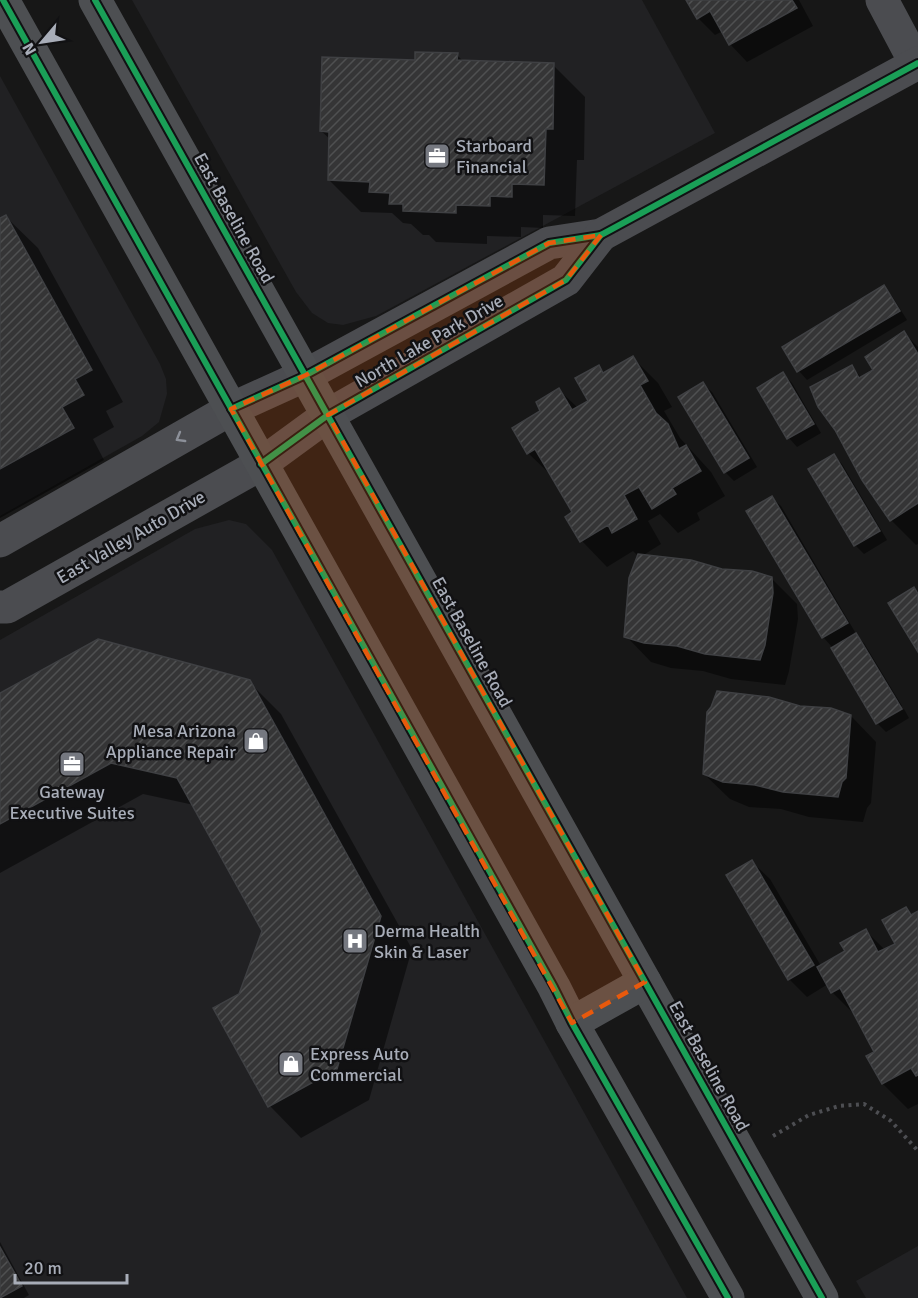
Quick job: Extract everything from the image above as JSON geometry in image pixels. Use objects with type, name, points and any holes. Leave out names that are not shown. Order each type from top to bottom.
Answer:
[{"type":"main road","points":[[3,0],[572,1023],[728,1298]]},
{"type":"main road","name":"East Baseline Road","points":[[95,0],[822,1298]]},
{"type":"main road","points":[[572,1023],[645,982]]},
{"type":"street","points":[[882,0],[917,64]]},
{"type":"street","name":"North Lake Park Drive","points":[[231,410],[306,375],[549,243],[601,235],[917,64]]},
{"type":"street","name":"North Lake Park Drive","points":[[261,464],[328,415],[566,280],[601,235]]},
{"type":"street","points":[[0,541],[231,410]]},
{"type":"street","name":"East Valley Auto Drive","points":[[0,607],[7,607],[261,464]]},
{"type":"path","points":[[741,1155],[809,1115],[839,1106],[864,1104],[891,1121],[918,1151]]},
{"type":"highlighted area","points":[[601,235],[566,280],[328,415],[645,982],[572,1023],[231,409],[306,375],[549,243]]},
{"type":"shaded area","points":[[132,0],[642,0],[715,133],[376,316],[343,325],[328,323],[312,313],[296,292]]},
{"type":"shaded area","points":[[0,76],[160,364],[166,379],[167,394],[159,422],[142,436],[0,516]]},
{"type":"shaded area","points":[[229,520],[246,524],[272,550],[687,1298],[0,1298],[0,640],[195,529]]},
{"type":"shaded area","points":[[918,1246],[918,1298],[866,1298],[856,1281]]},
{"type":"building","points":[[686,0],[792,0],[797,8],[729,45],[710,11],[697,19]]},
{"type":"building","name":"Starboard Financial","points":[[415,52],[458,53],[457,60],[554,63],[553,129],[546,129],[544,185],[512,184],[512,197],[490,196],[490,206],[456,205],[456,213],[403,211],[403,204],[389,204],[390,193],[369,192],[370,182],[328,180],[329,132],[320,131],[322,57],[415,60]]},
{"type":"building","points":[[6,215],[92,370],[75,379],[84,395],[62,407],[74,428],[0,469],[0,218]]},
{"type":"building","points":[[884,285],[900,311],[797,372],[782,347]]},
{"type":"building","points":[[904,331],[918,354],[918,503],[890,521],[862,480],[835,430],[818,407],[810,387],[852,365],[859,378],[873,370],[865,357]]},
{"type":"building","points":[[633,356],[648,381],[640,385],[656,413],[668,424],[679,449],[686,445],[701,471],[672,488],[676,494],[652,509],[639,487],[624,495],[637,519],[612,533],[608,525],[580,542],[565,517],[572,512],[535,449],[527,454],[512,428],[540,411],[536,402],[559,388],[572,410],[588,401],[575,378],[599,365],[603,373]]},
{"type":"building","points":[[783,372],[814,424],[787,439],[757,388]]},
{"type":"building","points":[[703,382],[749,458],[724,473],[678,397]]},
{"type":"building","points":[[834,454],[880,531],[854,546],[808,469]]},
{"type":"building","points":[[772,496],[848,623],[822,638],[746,511]]},
{"type":"building","points":[[638,554],[691,560],[722,569],[752,571],[772,577],[773,593],[765,645],[760,660],[705,654],[677,646],[644,643],[624,637],[629,578]]},
{"type":"building","points":[[914,587],[918,594],[918,652],[888,603]]},
{"type":"building","points":[[856,633],[902,709],[876,724],[831,648]]},
{"type":"building","points":[[98,639],[250,680],[381,916],[337,1069],[268,1107],[213,1008],[239,994],[262,931],[177,778],[111,763],[0,824],[0,693]]},
{"type":"building","points":[[717,691],[769,697],[800,706],[831,708],[851,715],[846,778],[842,782],[838,797],[783,792],[755,785],[723,782],[703,774],[707,712]]},
{"type":"building","points":[[752,860],[814,965],[788,980],[726,875]]},
{"type":"building","points":[[906,907],[911,915],[918,911],[918,1075],[916,1076],[911,1068],[882,1084],[866,1056],[874,1052],[840,988],[831,993],[817,967],[845,951],[840,943],[866,929],[878,952],[895,944],[882,920]]},
{"type":"building","points":[[0,1247],[22,1286],[0,1298]]},
{"type":"cycle path","points":[[3,0],[572,1023],[728,1298]]},
{"type":"cycle path","points":[[95,0],[822,1298]]},
{"type":"cycle path","points":[[231,409],[306,375],[549,243],[601,235],[918,63]]},
{"type":"cycle path","points":[[261,464],[328,415],[566,280],[601,235]]},
{"type":"place","name":"Starboard Financial","points":[[437,156]]},
{"type":"place","name":"Mesa Arizona Appliance Repair","points":[[256,741]]},
{"type":"place","name":"Gateway Executive Suites","points":[[72,764]]},
{"type":"place","name":"Derma Health Skin & Laser","points":[[355,941]]},
{"type":"place","name":"Express Auto Commercial","points":[[291,1064]]}]
